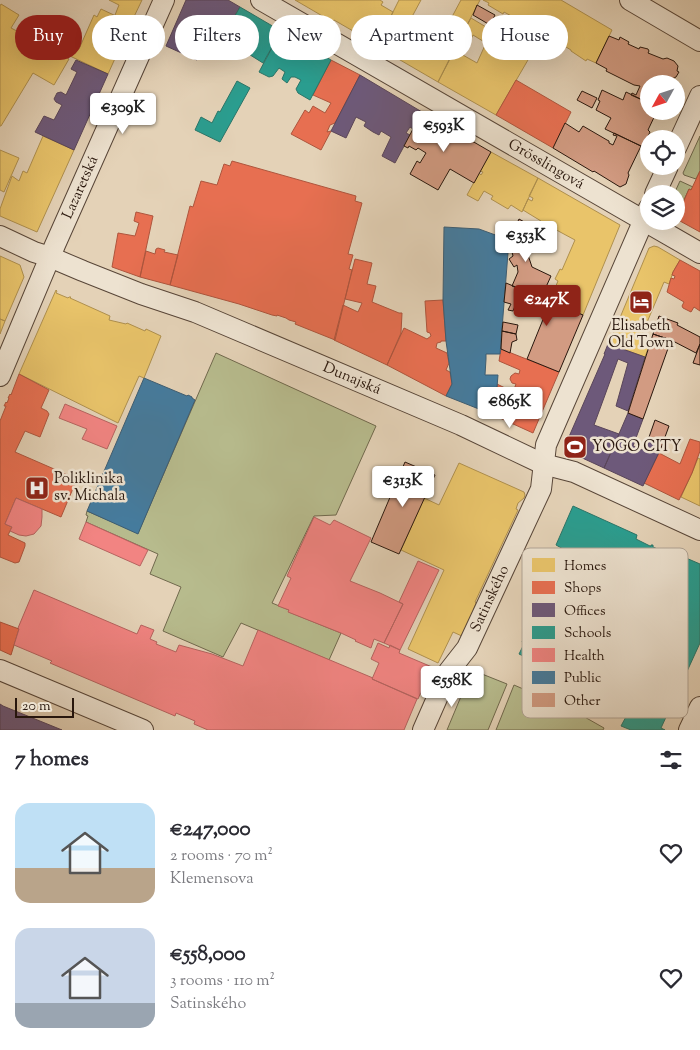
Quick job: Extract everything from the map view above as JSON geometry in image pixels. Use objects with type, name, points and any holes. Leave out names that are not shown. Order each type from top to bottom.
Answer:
[{"type":"street","name":"Lazaretská","points":[[0,376],[50,257],[164,0]]},
{"type":"street","name":"Grösslingová","points":[[261,0],[640,211]]},
{"type":"street","points":[[630,0],[700,41]]},
{"type":"street","points":[[684,130],[700,96]]},
{"type":"street","name":"Satinského","points":[[423,730],[449,671],[468,648],[540,488],[546,445],[640,228]]},
{"type":"street","name":"Grösslingová","points":[[668,230],[700,253]]},
{"type":"street","name":"Dunajská","points":[[0,236],[34,252],[141,294],[195,312],[461,425],[543,464],[574,472],[700,530]]},
{"type":"street","points":[[0,670],[143,730]]},
{"type":"street","points":[[689,730],[700,707]]},
{"type":"green space","points":[[700,136],[700,171],[696,179],[684,175]]},
{"type":"green space","points":[[680,181],[693,187],[691,190],[689,189],[685,198],[685,185],[678,185]]},
{"type":"green space","points":[[216,353],[376,426],[336,515],[314,516],[272,603],[341,633],[329,660],[241,623],[223,657],[163,631],[181,587],[150,574],[158,554],[86,522],[87,511],[138,533]]},
{"type":"green space","points":[[472,670],[507,684],[488,730],[447,730]]},
{"type":"green space","points":[[514,685],[522,688],[522,718],[586,718],[604,728],[603,730],[496,730]]},
{"type":"building: Homes","points":[[109,0],[142,0],[135,15],[115,15],[119,5]]},
{"type":"building: Homes","points":[[295,0],[380,0],[383,2],[381,5],[393,12],[392,15],[351,15],[351,30],[341,24],[341,15],[321,15]]},
{"type":"building: Homes","points":[[399,0],[421,0],[413,15],[392,15]]},
{"type":"building: Homes","points":[[461,0],[480,0],[472,15],[453,15]]},
{"type":"building: Homes","points":[[483,0],[561,0],[612,30],[596,63],[587,59],[586,61],[568,48],[568,15],[510,15],[504,12],[503,14],[488,5],[489,3]]},
{"type":"building: Homes","points":[[1,4],[19,15],[15,15],[15,22],[11,28],[15,30],[15,60],[68,60],[54,85],[33,73],[1,126],[0,126]]},
{"type":"building: Homes","points":[[101,9],[114,15],[98,15]]},
{"type":"building: Homes","points":[[472,19],[482,25],[482,41],[473,35],[472,37]]},
{"type":"building: Homes","points":[[92,20],[92,60],[114,60],[108,74],[78,60],[82,60],[82,42]]},
{"type":"building: Homes","points":[[482,52],[482,60],[528,60],[496,115],[438,82],[449,60],[472,60],[477,63]]},
{"type":"building: Homes","points":[[400,60],[449,60],[438,82]]},
{"type":"building: Homes","points":[[43,136],[74,150],[37,232],[0,216],[0,209],[12,176],[19,181],[23,171],[27,173]]},
{"type":"building: Homes","points":[[0,150],[19,158],[4,192],[0,190]]},
{"type":"building: Homes","points":[[491,152],[538,178],[522,212],[511,205],[508,209],[491,199],[493,196],[484,191],[478,201],[467,195],[479,173],[481,175],[483,172],[480,171]]},
{"type":"building: Homes","points":[[538,178],[620,225],[583,315],[549,302],[558,281],[555,279],[560,269],[562,270],[575,240],[549,226],[547,229],[539,224],[541,221],[523,210],[528,199],[532,201],[533,198],[529,196]]},
{"type":"building: Homes","name":"Elisabeth Old Town","points":[[654,246],[680,260],[669,284],[664,282],[640,339],[650,343],[645,357],[609,344],[649,248]]},
{"type":"building: Homes","points":[[0,256],[20,265],[24,277],[5,321],[0,319]]},
{"type":"building: Homes","points":[[56,290],[56,293],[68,298],[71,297],[110,316],[109,320],[127,323],[161,336],[144,378],[139,376],[118,423],[19,374]]},
{"type":"building: Homes","points":[[0,319],[5,321],[0,334]]},
{"type":"building: Homes","points":[[698,458],[700,459],[700,506],[681,497]]},
{"type":"building: Homes","points":[[459,463],[524,492],[525,495],[518,503],[516,509],[518,510],[475,602],[464,637],[453,632],[438,663],[408,649],[444,570],[401,550],[424,498],[439,505]]},
{"type":"building: Shops","points":[[331,60],[360,75],[335,123],[330,125],[327,132],[331,131],[321,150],[291,134],[305,110],[309,113],[313,106],[325,113],[331,103],[313,95]]},
{"type":"building: Shops","points":[[516,80],[571,112],[553,148],[496,115]]},
{"type":"building: Shops","points":[[232,161],[356,196],[355,201],[362,203],[348,254],[353,255],[349,269],[352,270],[335,340],[277,315],[170,285],[190,206],[193,207],[201,181],[217,185],[224,164],[230,166]]},
{"type":"building: Shops","points":[[700,171],[700,232],[685,224],[685,198],[689,189],[691,190]]},
{"type":"building: Shops","points":[[136,212],[153,216],[140,277],[112,267],[118,233],[135,236],[139,223],[134,221]]},
{"type":"building: Shops","points":[[158,248],[165,250],[164,252],[178,255],[170,285],[140,277],[146,251],[155,254]]},
{"type":"building: Shops","points":[[355,259],[372,263],[367,284],[376,286],[372,302],[402,313],[401,333],[387,365],[334,340],[343,305],[358,312],[362,303],[345,299]]},
{"type":"building: Shops","points":[[680,260],[700,271],[700,311],[694,307],[691,312],[683,308],[684,302],[667,292],[671,278],[674,279],[675,276],[672,275],[673,272]]},
{"type":"building: Shops","points":[[443,300],[446,341],[437,343],[436,348],[447,353],[449,363],[446,370],[450,372],[452,384],[446,396],[387,365],[404,328],[427,339],[431,336],[427,332],[425,301]]},
{"type":"building: Shops","points":[[501,349],[559,372],[533,433],[489,413],[496,399],[497,384],[513,392],[516,384],[512,383],[510,379],[515,373],[519,374],[520,370],[499,361]]},
{"type":"building: Shops","name":"Poliklinika sv. Michala","points":[[19,374],[49,390],[41,408],[49,414],[40,437],[25,431],[15,452],[77,479],[61,517],[16,498],[5,524],[12,527],[8,535],[25,543],[19,562],[15,563],[0,557],[0,421],[6,406],[4,406],[11,395]]},
{"type":"building: Shops","points":[[690,439],[700,442],[700,451],[679,500],[644,483],[659,453],[680,464]]},
{"type":"building: Shops","points":[[0,622],[19,629],[11,655],[0,650]]},
{"type":"building: Offices","points":[[186,0],[228,0],[240,7],[235,15],[179,15]]},
{"type":"building: Offices","points":[[175,25],[175,50],[166,46]]},
{"type":"building: Offices","points":[[76,60],[108,74],[74,150],[35,132],[44,116],[54,120],[62,105],[54,99],[57,93],[61,92],[66,95],[77,72],[71,69]]},
{"type":"building: Offices","points":[[360,75],[422,112],[413,129],[410,127],[406,133],[410,135],[395,163],[382,156],[391,137],[381,131],[379,135],[373,132],[364,126],[366,122],[356,117],[346,138],[331,131]]},
{"type":"building: Offices","points":[[608,344],[645,357],[628,411],[616,406],[628,363],[618,359],[594,425],[619,434],[604,468],[565,450]]},
{"type":"building: Offices","points":[[628,413],[643,419],[633,446],[642,450],[648,440],[661,448],[643,486],[604,468]]},
{"type":"building: Offices","points":[[0,704],[3,706],[62,730],[0,730]]},
{"type":"building: Schools","points":[[240,7],[254,15],[235,15]]},
{"type":"building: Schools","points":[[259,18],[269,24],[269,52],[263,63],[258,60]]},
{"type":"building: Schools","points":[[269,53],[269,60],[331,60],[310,100],[298,93],[296,89],[301,80],[291,77],[287,83],[282,79],[285,72],[279,68],[273,76],[269,77],[259,72]]},
{"type":"building: Schools","points":[[237,81],[250,88],[220,142],[195,130],[201,117],[212,123]]},
{"type":"building: Schools","points":[[573,506],[637,535],[636,539],[650,546],[653,545],[655,548],[561,548],[556,545]]},
{"type":"building: Schools","points":[[688,559],[700,564],[700,643],[688,669]]},
{"type":"building: Schools","points":[[625,718],[666,718],[661,728],[665,730],[631,730],[621,726]]},
{"type":"building: Health","points":[[65,404],[117,426],[107,449],[82,439],[87,429],[59,418]]},
{"type":"building: Health","points":[[16,498],[42,509],[41,526],[34,534],[19,535],[10,531],[12,527],[5,524]]},
{"type":"building: Health","points":[[314,517],[330,525],[334,520],[371,538],[350,581],[403,604],[384,643],[374,639],[371,648],[278,606],[291,578],[287,576]]},
{"type":"building: Health","points":[[86,522],[148,550],[140,566],[79,539]]},
{"type":"building: Health","points":[[418,561],[439,570],[400,650],[384,643],[403,604],[399,602]]},
{"type":"building: Health","points":[[34,590],[137,634],[141,625],[154,630],[150,639],[157,642],[156,644],[176,652],[179,645],[212,654],[243,666],[258,630],[373,678],[417,699],[404,730],[208,730],[194,724],[195,721],[176,713],[175,716],[50,663],[52,661],[14,645],[18,628]]},
{"type":"building: Health","points":[[378,643],[389,648],[390,645],[400,650],[399,653],[432,667],[418,699],[372,679],[379,663],[371,659]]},
{"type":"building: Public","points":[[444,227],[479,229],[509,240],[500,354],[486,354],[485,375],[498,375],[496,399],[489,413],[446,396],[452,384],[443,300]]},
{"type":"building: Public","points":[[144,378],[188,395],[195,400],[138,534],[87,511]]},
{"type":"building: Other","points":[[477,5],[495,15],[482,15],[482,20],[473,15]]},
{"type":"building: Other","points":[[609,36],[619,40],[620,37],[629,42],[628,44],[639,49],[640,47],[648,49],[648,53],[674,61],[678,66],[677,71],[679,72],[677,75],[640,75],[640,86],[634,85],[606,71],[607,69],[596,63]]},
{"type":"building: Other","points":[[640,86],[640,99],[631,95],[632,93],[636,95]]},
{"type":"building: Other","points":[[602,90],[623,100],[626,92],[640,99],[640,120],[653,120],[648,130],[640,130],[640,146],[605,129],[611,118],[596,110],[600,101],[598,100]]},
{"type":"building: Other","points":[[582,91],[597,98],[592,108],[577,100]]},
{"type":"building: Other","points":[[422,112],[491,152],[474,183],[450,169],[438,190],[410,174],[417,161],[420,163],[426,153],[418,148],[416,150],[409,146],[408,148],[404,146]]},
{"type":"building: Other","points":[[565,123],[579,132],[583,126],[613,145],[617,136],[613,135],[614,133],[640,146],[628,173],[626,184],[620,187],[553,148]]},
{"type":"building: Other","points":[[519,219],[535,228],[525,246],[532,267],[551,276],[541,298],[512,286],[518,272],[517,265],[514,267],[509,259],[513,256],[509,240]]},
{"type":"building: Other","points":[[506,283],[583,315],[559,372],[527,359],[544,317],[515,306],[513,311],[508,310],[511,304],[504,302]]},
{"type":"building: Other","points":[[659,316],[678,323],[677,325],[700,337],[700,344],[696,353],[671,340],[653,334]]},
{"type":"building: Other","points":[[503,322],[518,325],[516,334],[502,331]]},
{"type":"building: Other","points":[[502,331],[516,334],[517,340],[512,342],[510,353],[501,349]]},
{"type":"building: Other","points":[[653,334],[671,340],[643,419],[628,413]]},
{"type":"building: Other","points":[[700,344],[700,365],[693,363]]},
{"type":"building: Other","points":[[655,420],[669,426],[661,448],[648,440]]},
{"type":"building: Other","points":[[405,462],[435,475],[399,554],[371,542]]},
{"type":"place","name":"Elisabeth Old Town","points":[[641,302]]},
{"type":"place","name":"YOGO CITY","points":[[575,447]]},
{"type":"place","name":"Poliklinika sv. Michala","points":[[37,488]]}]
